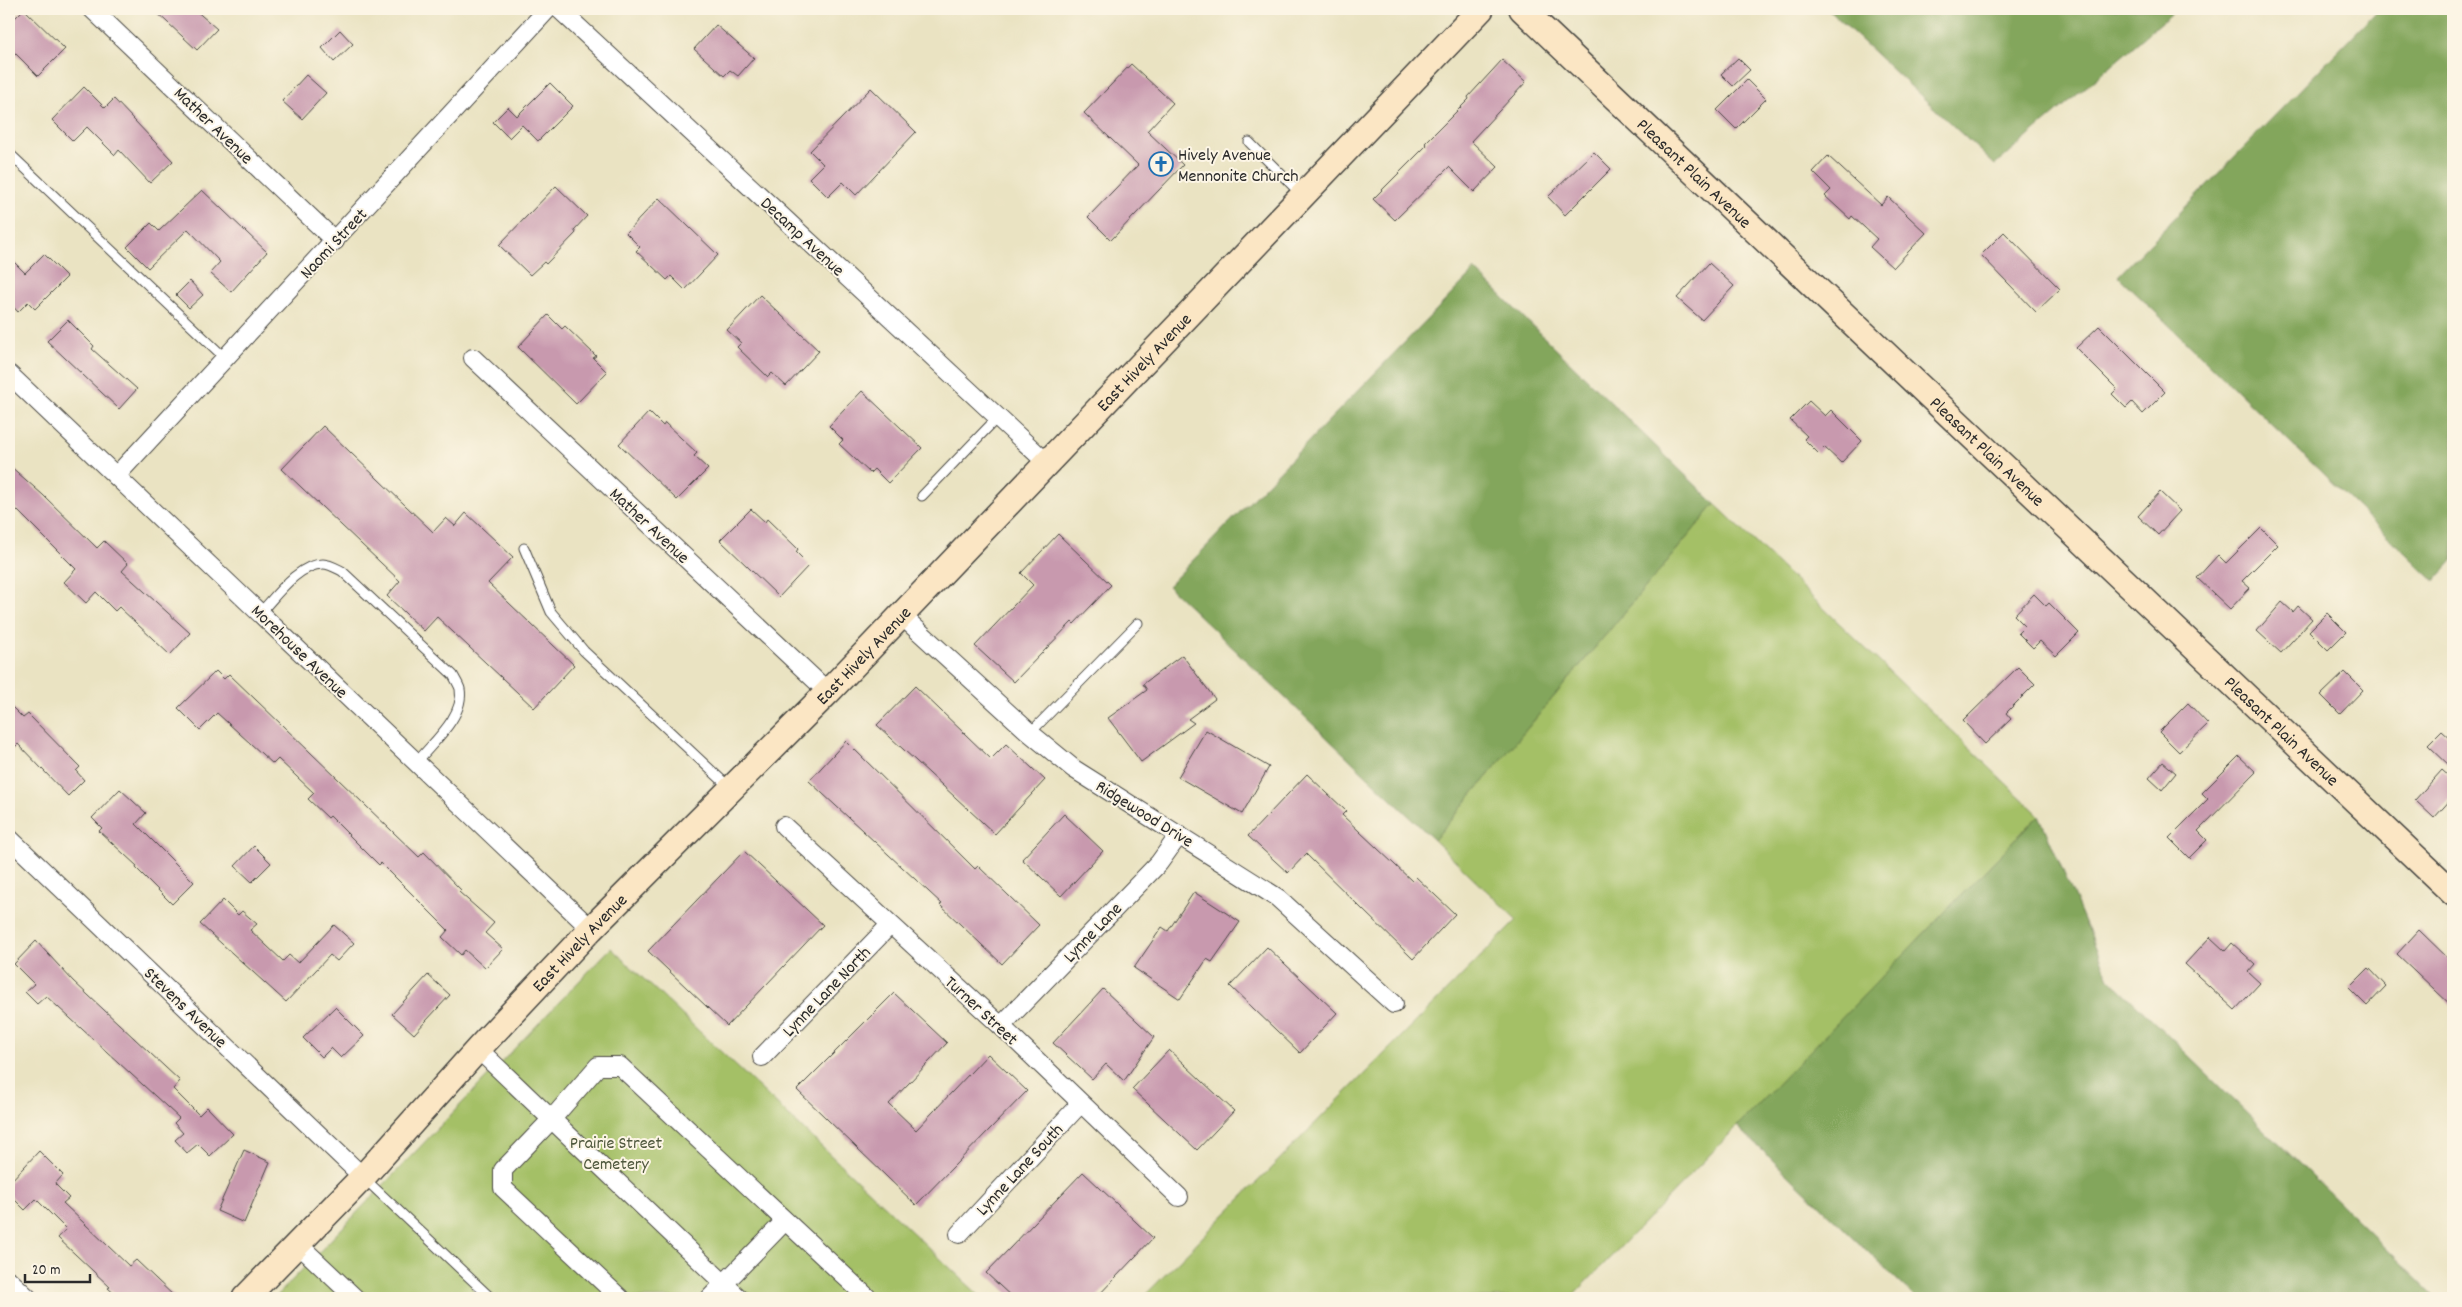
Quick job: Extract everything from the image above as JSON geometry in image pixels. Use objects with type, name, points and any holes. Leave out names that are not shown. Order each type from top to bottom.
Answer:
[{"type":"street","name":"Mather Avenue","points":[[92,9],[335,241]]},
{"type":"street","name":"Naomi Street","points":[[116,476],[548,9]]},
{"type":"street","name":"Decamp Avenue","points":[[559,9],[1047,463]]},
{"type":"street","name":"East Hively Avenue","points":[[245,1298],[363,1177],[478,1049],[591,929],[828,692],[1481,9]]},
{"type":"street","name":"Pleasant Plain Avenue","points":[[1522,9],[2453,893]]},
{"type":"street","name":"Mather Avenue","points":[[473,358],[828,692]]},
{"type":"street","name":"Morehouse Avenue","points":[[9,374],[591,929]]},
{"type":"street","name":"Ridgewood Drive","points":[[901,616],[1030,733],[1074,769],[1278,898],[1394,1004]]},
{"type":"street","name":"Turner Street","points":[[784,826],[1001,1026],[1080,1104],[1179,1197]]},
{"type":"street","name":"Lynne Lane","points":[[1001,1026],[1159,863],[1180,835]]},
{"type":"street","name":"Stevens Avenue","points":[[9,838],[363,1177]]},
{"type":"street","name":"Lynne Lane North","points":[[762,1058],[890,925]]},
{"type":"street","points":[[478,1049],[740,1298]]},
{"type":"street","points":[[620,1298],[503,1188],[503,1170],[551,1120],[598,1066],[620,1066],[868,1298]]},
{"type":"street","name":"Lynne Lane South","points":[[959,1234],[1080,1104]]},
{"type":"street","points":[[710,1298],[784,1221]]},
{"type":"street","points":[[298,1244],[355,1298]]},
{"type":"street","points":[[9,1280],[28,1298]]},
{"type":"lane","points":[[1249,142],[1302,196]]},
{"type":"lane","points":[[9,153],[226,359]]},
{"type":"lane","points":[[922,496],[997,418]]},
{"type":"lane","points":[[524,548],[551,612],[584,651],[731,789]]},
{"type":"lane","points":[[260,613],[294,578],[311,566],[325,564],[342,571],[453,675],[460,690],[459,706],[453,718],[416,762]]},
{"type":"lane","points":[[1030,733],[1138,623]]},
{"type":"lane","points":[[363,1177],[491,1298]]},
{"type":"green space","points":[[1828,9],[2177,9],[1995,165]]},
{"type":"green space","points":[[2379,9],[2453,9],[2453,561],[2434,581],[2118,276]]},
{"type":"green space","points":[[1475,270],[1715,504],[1434,840],[1168,586]]},
{"type":"green space","points":[[1715,504],[2039,815],[1571,1298],[1142,1298],[1517,920],[1434,840]]},
{"type":"green space","points":[[2039,815],[2109,978],[2437,1298],[1916,1298],[1737,1126]]},
{"type":"green space","name":"Prairie Street Cemetery","points":[[611,948],[982,1298],[275,1298]]},
{"type":"building","points":[[24,9],[65,49],[38,76],[9,47],[9,24]]},
{"type":"building","points":[[153,9],[194,9],[217,29],[197,50]]},
{"type":"building","points":[[716,25],[754,58],[738,76],[730,70],[724,76],[694,49]]},
{"type":"building","points":[[340,30],[353,44],[334,62],[322,48]]},
{"type":"building","points":[[1738,58],[1750,70],[1733,86],[1721,74]]},
{"type":"building","points":[[1502,60],[1526,82],[1471,141],[1498,167],[1474,192],[1449,167],[1395,220],[1373,199],[1427,145],[1425,143],[1469,99],[1468,97]]},
{"type":"building","points":[[1131,64],[1173,103],[1147,131],[1183,165],[1111,240],[1088,217],[1138,165],[1084,113]]},
{"type":"building","points":[[306,75],[326,93],[302,119],[282,101]]},
{"type":"building","points":[[1747,80],[1766,99],[1736,129],[1717,110]]},
{"type":"building","points":[[550,83],[573,106],[538,141],[522,125],[509,138],[493,122],[508,107],[517,116]]},
{"type":"building","points":[[84,87],[105,108],[114,99],[173,161],[150,183],[119,150],[115,155],[87,127],[73,141],[52,120]]},
{"type":"building","points":[[871,88],[916,132],[856,195],[843,182],[828,197],[809,178],[823,164],[810,151]]},
{"type":"building","points":[[1594,152],[1611,169],[1565,215],[1548,197]]},
{"type":"building","points":[[1828,156],[1881,205],[1888,197],[1926,233],[1893,268],[1870,247],[1877,239],[1852,216],[1850,219],[1825,196],[1831,190],[1813,172]]},
{"type":"building","points":[[556,186],[587,216],[574,230],[576,233],[546,264],[544,262],[530,275],[499,245]]},
{"type":"building","points":[[202,190],[267,252],[231,292],[210,273],[220,262],[188,229],[148,268],[127,247],[151,223],[159,231]]},
{"type":"building","points":[[659,198],[718,255],[685,290],[671,276],[667,280],[636,251],[640,247],[626,233]]},
{"type":"building","points":[[2004,232],[2060,289],[2036,312],[1981,255]]},
{"type":"building","points":[[44,254],[67,277],[35,309],[28,302],[18,312],[9,302],[9,257],[25,273]]},
{"type":"building","points":[[1709,263],[1734,286],[1702,320],[1677,298]]},
{"type":"building","points":[[190,281],[203,295],[189,308],[176,295]]},
{"type":"building","points":[[760,295],[819,351],[786,386],[772,373],[768,377],[737,347],[741,343],[727,330]]},
{"type":"building","points":[[548,315],[562,329],[565,326],[596,356],[593,358],[607,372],[576,404],[518,347]]},
{"type":"building","points":[[68,320],[94,346],[92,349],[137,389],[119,409],[47,341]]},
{"type":"building","points":[[2099,326],[2165,392],[2143,414],[2132,402],[2126,408],[2112,394],[2117,389],[2076,348]]},
{"type":"building","points":[[862,391],[922,448],[888,483],[874,469],[870,473],[839,444],[843,440],[829,426]]},
{"type":"building","points":[[1809,401],[1825,416],[1831,410],[1862,441],[1841,463],[1824,447],[1818,453],[1804,439],[1807,436],[1790,420]]},
{"type":"building","points":[[649,412],[663,426],[665,423],[697,453],[694,456],[708,469],[677,500],[619,444]]},
{"type":"building","points":[[323,426],[433,532],[446,518],[455,526],[466,513],[513,557],[488,583],[574,665],[534,708],[437,617],[424,631],[387,596],[400,581],[282,469]]},
{"type":"building","points":[[9,465],[43,495],[97,548],[104,541],[128,564],[122,571],[190,633],[170,655],[119,607],[115,611],[96,592],[86,603],[64,582],[76,569],[9,502]]},
{"type":"building","points":[[2160,492],[2180,511],[2158,535],[2138,516]]},
{"type":"building","points":[[751,509],[765,522],[767,519],[798,549],[796,552],[809,565],[779,597],[720,540]]},
{"type":"building","points":[[2261,528],[2278,545],[2242,581],[2250,588],[2230,609],[2197,578],[2218,555],[2226,563]]},
{"type":"building","points":[[1058,534],[1111,585],[1014,682],[975,646],[1033,585],[1021,573]]},
{"type":"building","points":[[2034,594],[2046,606],[2049,603],[2079,633],[2056,656],[2040,641],[2033,648],[2018,633],[2025,626],[2014,615]]},
{"type":"building","points":[[2282,602],[2293,612],[2298,606],[2312,619],[2281,653],[2257,631]]},
{"type":"building","points":[[2327,613],[2346,632],[2328,650],[2309,631]]},
{"type":"building","points":[[1182,655],[1215,699],[1188,719],[1194,723],[1141,762],[1108,718],[1147,690],[1143,684]]},
{"type":"building","points":[[2018,667],[2035,684],[2006,713],[2011,719],[1985,744],[1963,721]]},
{"type":"building","points":[[216,671],[224,679],[229,674],[419,857],[424,852],[461,890],[459,892],[494,923],[485,933],[503,949],[485,968],[465,950],[461,955],[442,937],[448,930],[381,863],[379,865],[330,816],[328,818],[308,799],[314,793],[278,759],[273,764],[217,713],[200,730],[178,708]]},
{"type":"building","points":[[2345,672],[2363,690],[2340,714],[2321,695]]},
{"type":"building","points":[[915,686],[991,759],[1006,744],[1045,780],[995,834],[877,725]]},
{"type":"building","points":[[2188,703],[2208,724],[2179,752],[2159,732]]},
{"type":"building","points":[[9,704],[23,718],[28,714],[80,767],[76,771],[84,780],[68,796],[18,744],[9,753]]},
{"type":"building","points":[[1206,730],[1269,767],[1242,814],[1178,777]]},
{"type":"building","points":[[2442,731],[2453,741],[2453,769],[2428,745]]},
{"type":"building","points":[[846,741],[975,869],[978,866],[1039,925],[1002,964],[940,905],[942,904],[809,781]]},
{"type":"building","points":[[2239,756],[2256,772],[2198,831],[2207,840],[2189,858],[2169,838],[2208,799],[2202,793]]},
{"type":"building","points":[[2163,762],[2176,773],[2162,790],[2149,778]]},
{"type":"building","points":[[2442,770],[2453,780],[2453,797],[2434,818],[2415,800]]},
{"type":"building","points":[[1307,774],[1346,811],[1342,815],[1412,881],[1416,877],[1455,914],[1413,959],[1306,854],[1288,873],[1248,836]]},
{"type":"building","points":[[120,789],[146,813],[136,824],[194,882],[172,904],[136,868],[137,866],[99,831],[102,828],[92,818]]},
{"type":"building","points":[[1064,814],[1103,851],[1061,896],[1022,859]]},
{"type":"building","points":[[254,846],[271,863],[252,882],[235,866]]},
{"type":"building","points":[[744,851],[823,925],[727,1026],[648,951]]},
{"type":"building","points":[[1194,892],[1240,922],[1212,962],[1207,959],[1180,999],[1134,968],[1162,927],[1168,931]]},
{"type":"building","points":[[223,900],[238,915],[242,911],[257,924],[250,930],[283,961],[289,955],[298,963],[334,925],[354,943],[337,961],[330,955],[286,1002],[200,924]]},
{"type":"building","points":[[2419,930],[2453,963],[2453,1007],[2397,954]]},
{"type":"building","points":[[2210,937],[2225,951],[2232,943],[2255,964],[2248,972],[2260,983],[2235,1010],[2185,964]]},
{"type":"building","points":[[36,941],[73,981],[180,1081],[173,1089],[199,1115],[207,1107],[233,1134],[210,1156],[198,1144],[187,1153],[175,1140],[183,1133],[174,1123],[179,1118],[46,996],[37,1004],[25,992],[34,984],[14,964]]},
{"type":"building","points":[[1267,947],[1337,1013],[1300,1053],[1230,986]]},
{"type":"building","points":[[2369,968],[2386,986],[2367,1006],[2349,988]]},
{"type":"building","points":[[428,975],[450,995],[414,1034],[392,1014]]},
{"type":"building","points":[[1103,989],[1154,1037],[1124,1081],[1106,1064],[1092,1079],[1053,1043]]},
{"type":"building","points":[[894,993],[947,1043],[889,1104],[916,1130],[988,1054],[1027,1091],[916,1205],[797,1090]]},
{"type":"building","points":[[335,1007],[364,1036],[341,1058],[331,1048],[322,1057],[303,1038]]},
{"type":"building","points":[[1169,1050],[1234,1111],[1197,1150],[1132,1089]]},
{"type":"building","points":[[244,1150],[270,1162],[244,1223],[217,1211]]},
{"type":"building","points":[[39,1151],[63,1175],[55,1184],[69,1198],[63,1203],[129,1266],[136,1260],[176,1298],[119,1298],[108,1288],[110,1287],[58,1238],[66,1229],[36,1199],[25,1210],[9,1194],[9,1183]]},
{"type":"building","points":[[1083,1172],[1153,1238],[1096,1298],[1013,1298],[986,1273]]},
{"type":"place","name":"Hively Avenue Mennonite Church","points":[[1161,164]]}]
